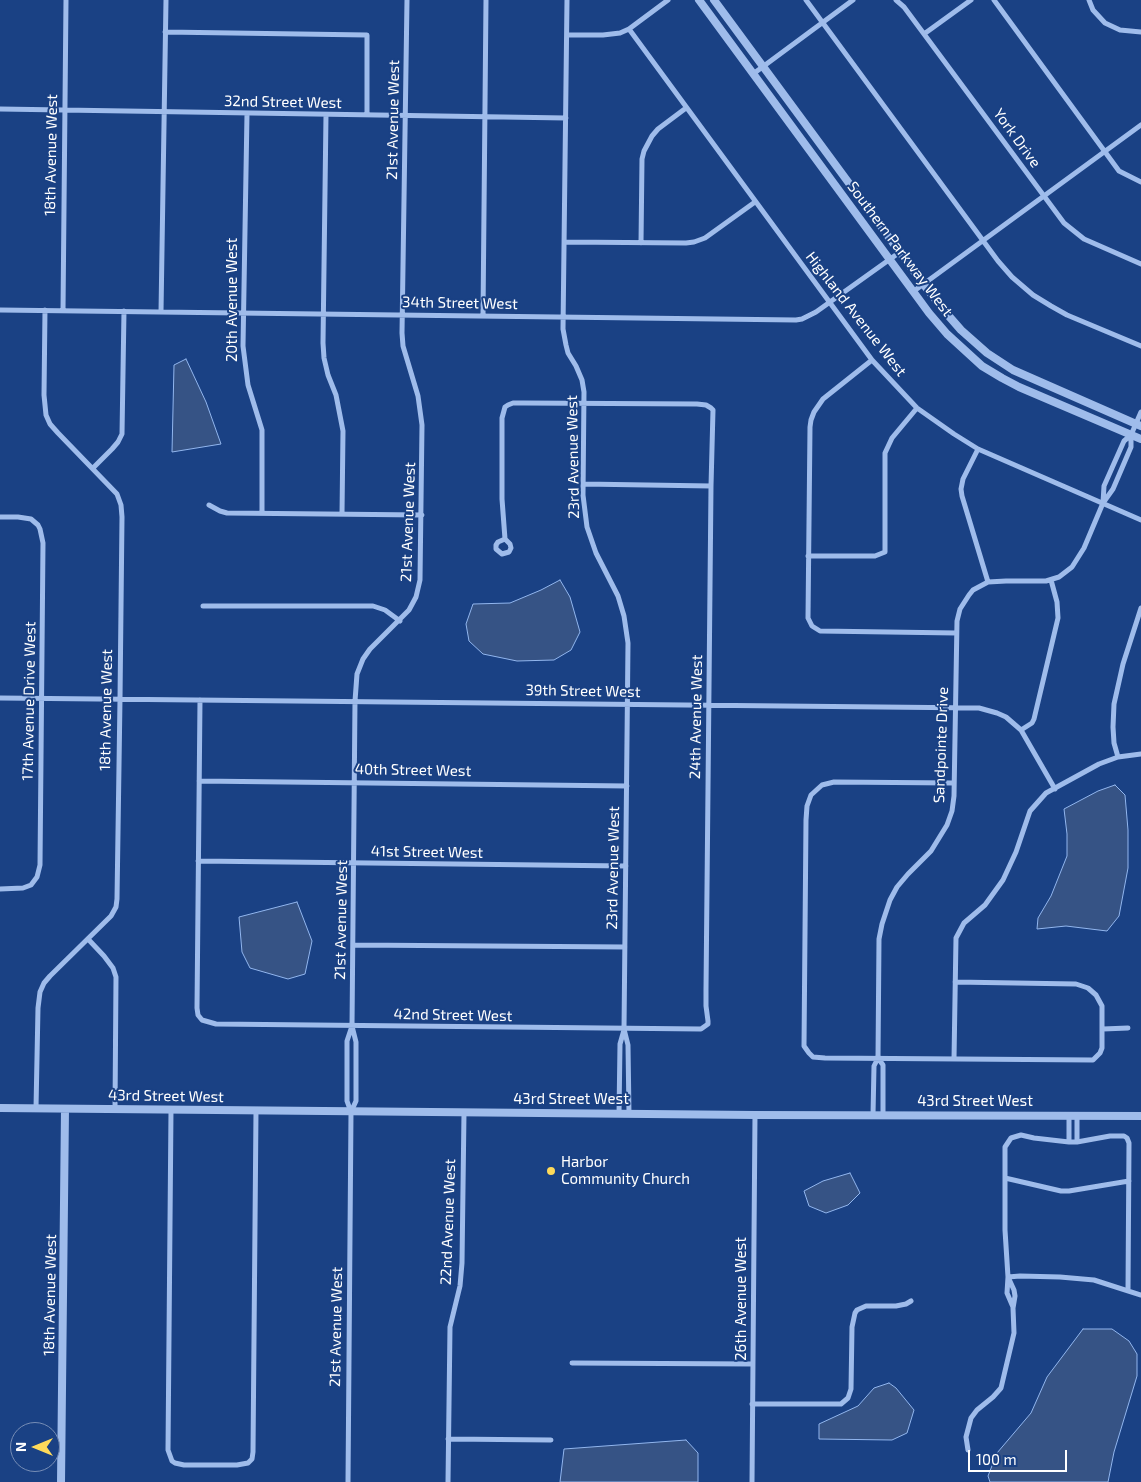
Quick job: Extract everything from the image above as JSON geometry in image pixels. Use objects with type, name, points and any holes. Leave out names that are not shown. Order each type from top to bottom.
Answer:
[{"type":"street","name":"18th Avenue West","points":[[63,311],[66,0]]},
{"type":"street","points":[[161,312],[166,0]]},
{"type":"street","name":"21st Avenue West","points":[[351,1112],[356,1100],[356,1042],[352,1026],[355,701],[357,674],[370,648],[400,621],[409,610],[420,585],[422,425],[416,386],[403,346],[407,0]]},
{"type":"street","points":[[483,316],[486,0]]},
{"type":"street","name":"23rd Avenue West","points":[[567,0],[564,317],[566,345],[568,353],[582,380],[584,392],[583,484],[585,516],[590,539],[618,596],[624,616],[628,642],[624,1029],[620,1044],[619,1114]]},
{"type":"street","points":[[567,34],[613,35],[620,33],[629,29],[668,0]]},
{"type":"street","name":"Southern Parkway West","points":[[699,0],[947,334],[990,371],[1018,387],[1141,439]]},
{"type":"street","name":"Southern Parkway West","points":[[714,0],[924,285],[961,330],[996,360],[1020,374],[1138,425]]},
{"type":"street","points":[[806,0],[984,241],[1012,276],[1041,301],[1067,315],[1141,346]]},
{"type":"street","points":[[753,74],[852,0]]},
{"type":"street","name":"York Drive","points":[[896,0],[904,7],[1064,223],[1084,239],[1141,264]]},
{"type":"street","points":[[924,34],[971,0]]},
{"type":"street","points":[[994,0],[1119,171],[1141,182]]},
{"type":"street","points":[[1089,0],[1093,10],[1105,23],[1120,30],[1141,32]]},
{"type":"street","name":"Highland Avenue West","points":[[629,29],[872,360],[917,408],[947,430],[978,449],[1141,520]]},
{"type":"street","points":[[165,32],[367,35],[367,115]]},
{"type":"street","points":[[641,243],[642,159],[644,151],[658,128],[686,108]]},
{"type":"street","name":"32nd Street West","points":[[0,109],[566,118]]},
{"type":"street","name":"20th Avenue West","points":[[247,114],[243,346],[248,385],[262,430],[262,513]]},
{"type":"street","points":[[326,115],[324,358],[336,395],[343,431],[342,514]]},
{"type":"street","points":[[914,291],[1141,125]]},
{"type":"street","points":[[565,242],[686,243],[705,238],[755,202]]},
{"type":"street","name":"34th Street West","points":[[0,310],[796,320],[810,316],[900,252]]},
{"type":"street","name":"18th Avenue West","points":[[36,1108],[40,992],[50,976],[111,916],[116,907],[120,699],[121,505],[117,494],[58,433],[46,416],[44,395],[45,310]]},
{"type":"street","points":[[93,468],[112,450],[122,434],[124,311]]},
{"type":"street","points":[[872,360],[823,399],[811,420],[808,618],[812,626],[820,631],[956,633]]},
{"type":"street","points":[[505,539],[502,499],[502,418],[505,407],[513,403],[584,404]]},
{"type":"street","name":"24th Avenue West","points":[[584,404],[697,404],[713,410],[706,990],[708,1024],[705,1026]]},
{"type":"street","points":[[808,556],[876,556],[885,552],[885,454],[892,438],[917,408]]},
{"type":"street","points":[[1103,504],[1104,486],[1124,441],[1138,425],[1141,412]]},
{"type":"street","points":[[978,449],[964,475],[961,489],[988,582],[1042,581],[1051,580],[1066,573],[1079,559],[1103,504],[1114,489],[1131,447],[1131,435]]},
{"type":"street","points":[[583,484],[711,486]]},
{"type":"street","points":[[209,505],[220,511],[227,512],[422,515]]},
{"type":"street","name":"17th Avenue Drive West","points":[[0,517],[31,519],[38,525],[42,533],[43,543],[40,865],[34,882],[26,888],[0,890]]},
{"type":"street","points":[[1021,730],[1032,723],[1034,718],[1058,618],[1057,602],[1051,580]]},
{"type":"street","name":"Sandpointe Drive","points":[[873,1115],[874,1066],[878,1058],[879,939],[884,916],[897,887],[931,851],[947,825],[952,811],[958,616],[963,603],[973,590],[988,582]]},
{"type":"street","points":[[203,606],[373,606],[384,610],[400,621]]},
{"type":"street","points":[[1118,757],[1114,743],[1114,704],[1123,664],[1141,608]]},
{"type":"street","name":"39th Street West","points":[[0,698],[984,709],[1010,720],[1021,730],[1055,789]]},
{"type":"street","points":[[198,861],[200,700]]},
{"type":"street","points":[[954,1059],[955,943],[958,932],[964,923],[980,910],[1008,870],[1030,811],[1046,793],[1099,764],[1118,757],[1141,754]]},
{"type":"street","name":"40th Street West","points":[[199,781],[627,786]]},
{"type":"street","points":[[954,783],[834,782],[822,785],[809,798],[806,820],[804,1043],[808,1053],[813,1057],[825,1058],[1093,1060],[1102,1048],[1102,1006],[1091,990],[1076,984],[955,982]]},
{"type":"street","name":"42nd Street West","points":[[198,861],[197,1008],[198,1015],[202,1020],[216,1024],[352,1026],[701,1029],[705,1026]]},
{"type":"street","name":"41st Street West","points":[[198,861],[626,866]]},
{"type":"street","points":[[88,939],[113,968],[116,978],[115,1109]]},
{"type":"street","points":[[353,945],[625,947]]},
{"type":"street","name":"21st Avenue West","points":[[348,1482],[351,1112],[347,1100],[347,1041],[352,1026]]},
{"type":"street","points":[[1103,1029],[1128,1028]]},
{"type":"street","name":"23rd Avenue West","points":[[624,1029],[628,1044],[629,1114]]},
{"type":"street","name":"Sandpointe Drive","points":[[878,1058],[883,1065],[884,1115]]},
{"type":"street","name":"43rd Street West","points":[[0,1108],[755,1116],[1141,1116]]},
{"type":"street","name":"18th Avenue West","points":[[61,1482],[65,1109]]},
{"type":"street","points":[[171,1110],[168,1450],[172,1461],[184,1465],[237,1465],[248,1463],[252,1459],[254,1452],[256,1111]]},
{"type":"street","name":"22nd Avenue West","points":[[448,1482],[450,1327],[460,1286],[462,1263],[464,1112]]},
{"type":"street","points":[[1073,1115],[1078,1142]]},
{"type":"street","points":[[1069,1142],[1073,1115]]},
{"type":"street","name":"26th Avenue West","points":[[752,1482],[755,1116]]},
{"type":"street","points":[[968,1450],[966,1437],[971,1418],[1001,1388],[1014,1333],[1013,1308],[1007,1294],[1005,1147],[1007,1142],[1014,1136],[1021,1135],[1069,1142],[1110,1136],[1124,1136],[1127,1138],[1129,1143],[1128,1290]]},
{"type":"street","points":[[1005,1178],[1061,1191],[1128,1181]]},
{"type":"street","points":[[1008,1277],[1077,1278],[1099,1281],[1141,1295]]},
{"type":"street","points":[[752,1404],[841,1404],[848,1398],[851,1389],[853,1319],[857,1310],[866,1306],[902,1305],[911,1302]]},
{"type":"street","points":[[572,1363],[753,1364]]},
{"type":"street","points":[[448,1439],[551,1440]]},
{"type":"water","points":[[186,359],[206,402],[221,444],[172,452],[174,365]]},
{"type":"water","points":[[560,580],[570,597],[580,632],[571,650],[554,660],[517,661],[483,654],[469,641],[466,624],[473,604],[510,603]]},
{"type":"water","points":[[1115,785],[1125,795],[1128,830],[1128,868],[1119,916],[1107,931],[1066,926],[1037,929],[1038,918],[1051,896],[1067,856],[1064,809],[1098,791]]},
{"type":"water","points":[[297,902],[312,941],[305,974],[288,979],[250,968],[242,952],[239,917]]},
{"type":"water","points":[[850,1173],[860,1193],[848,1205],[826,1213],[809,1206],[804,1191],[823,1181]]},
{"type":"water","points":[[1083,1329],[1112,1329],[1129,1341],[1137,1354],[1137,1376],[1114,1452],[1108,1482],[990,1482],[988,1476],[997,1453],[1031,1413],[1047,1377]]},
{"type":"water","points":[[889,1383],[896,1388],[914,1410],[907,1433],[892,1440],[819,1439],[819,1424],[858,1406],[874,1388]]},
{"type":"water","points":[[686,1440],[698,1453],[698,1482],[560,1482],[564,1449]]},
{"type":"place","name":"Harbor Community Church","points":[[551,1171]]}]
